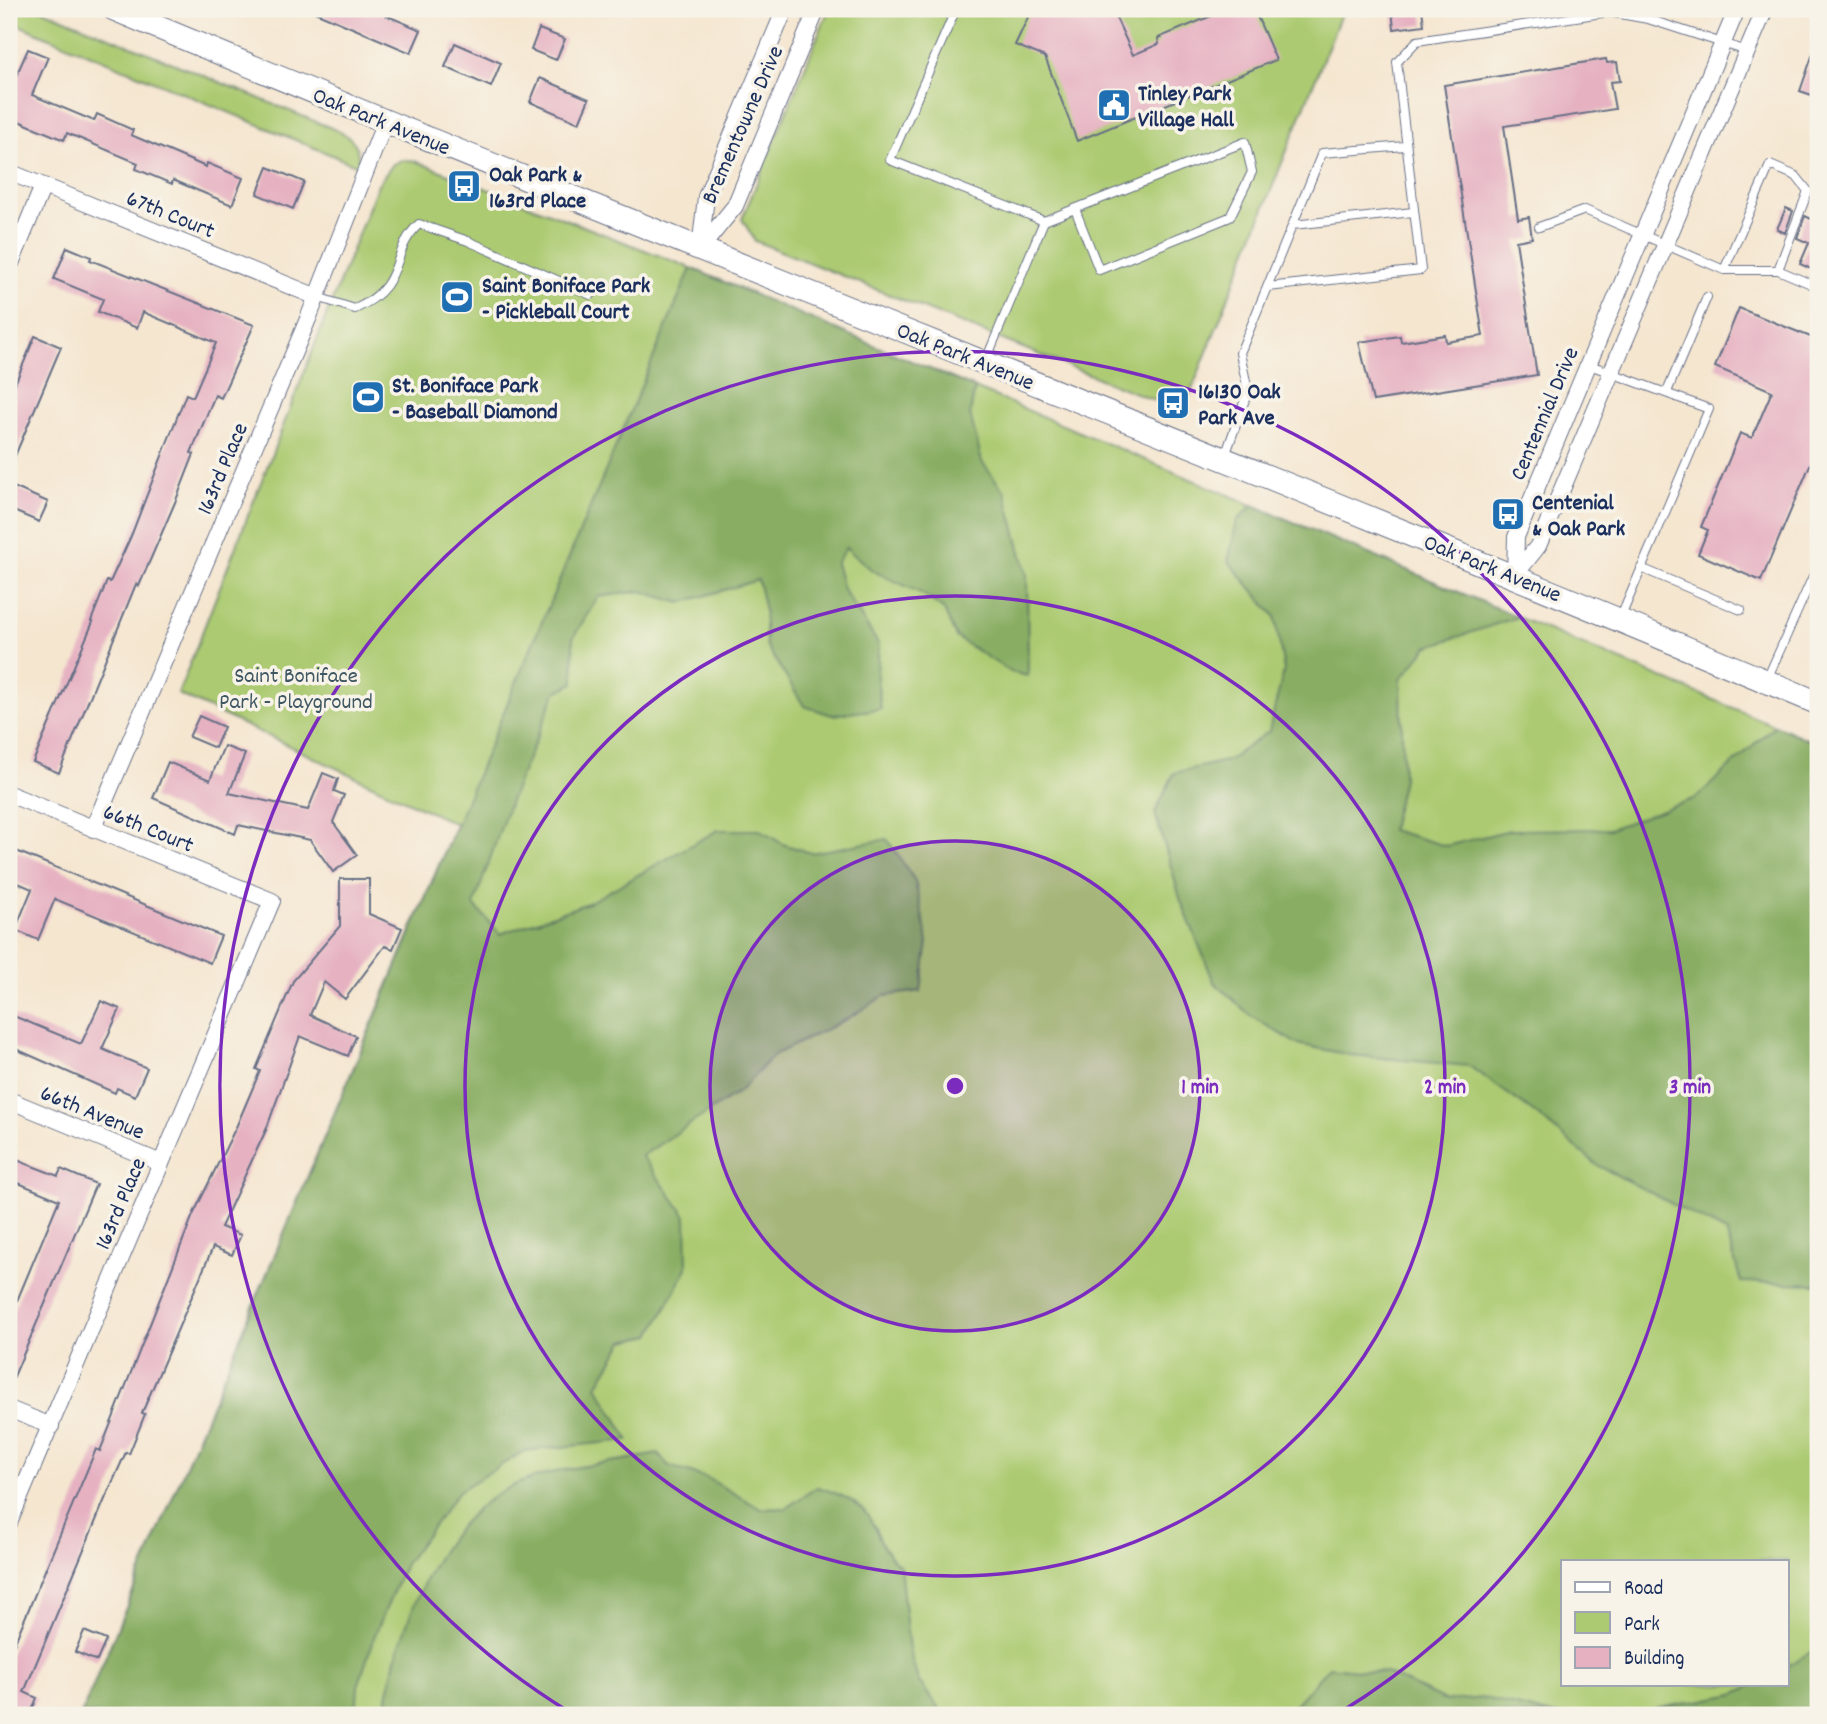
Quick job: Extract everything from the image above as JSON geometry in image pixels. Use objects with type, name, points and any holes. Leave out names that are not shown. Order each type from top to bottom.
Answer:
[{"type":"street","name":"Oak Park Avenue","points":[[114,9],[385,122],[1515,575],[1818,703]]},
{"type":"street","name":"Brementowne Drive","points":[[700,249],[706,197],[785,9]]},
{"type":"street","name":"Brementowne Drive","points":[[700,249],[735,206],[817,9]]},
{"type":"street","name":"Centennial Drive","points":[[1515,575],[1516,537],[1737,9]]},
{"type":"street","name":"Centennial Drive","points":[[1515,575],[1538,546],[1765,9]]},
{"type":"street","name":"163rd Place","points":[[93,829],[317,297],[385,122]]},
{"type":"street","name":"67th Court","points":[[9,172],[317,297]]},
{"type":"street","points":[[9,268],[43,186]]},
{"type":"street","name":"66th Court","points":[[9,794],[272,901]]},
{"type":"street","name":"163rd Place","points":[[9,1523],[272,901]]},
{"type":"street","name":"66th Avenue","points":[[9,1100],[161,1163]]},
{"type":"street","points":[[9,1409],[51,1426]]},
{"type":"lane","points":[[956,9],[890,160],[1044,221],[1245,142],[1252,172],[1230,217],[1099,270],[1075,209]]},
{"type":"lane","points":[[1268,287],[1420,270],[1397,62],[1417,41],[1609,12],[1648,19],[1747,51]]},
{"type":"lane","points":[[1224,458],[1248,391],[1240,353],[1322,153],[1405,146]]},
{"type":"lane","points":[[1724,270],[1770,165],[1797,176],[1808,191],[1779,270]]},
{"type":"lane","points":[[1539,227],[1585,210],[1724,270],[1779,270],[1818,287]]},
{"type":"lane","points":[[1293,225],[1413,212]]},
{"type":"lane","points":[[985,363],[1044,221]]},
{"type":"lane","points":[[317,297],[355,309],[378,299],[393,277],[410,233],[419,224],[468,241],[591,295]]},
{"type":"lane","points":[[1667,393],[1707,297]]},
{"type":"lane","points":[[1587,364],[1709,409],[1620,619]]},
{"type":"lane","points":[[1641,568],[1741,610]]},
{"type":"lane","points":[[1766,681],[1814,574],[1818,576]]},
{"type":"green space","points":[[9,9],[41,9],[341,132],[356,146],[358,166],[9,21]]},
{"type":"green space","points":[[829,9],[1343,9],[1183,412],[755,241],[742,219]]},
{"type":"green space","name":"Saint Boniface Park - Playground","points":[[402,160],[415,161],[691,268],[1818,744],[1818,1715],[81,1715],[456,824],[178,694],[378,184],[393,164]]},
{"type":"green space","points":[[691,268],[975,388],[970,414],[982,462],[1005,492],[1027,575],[1028,676],[1011,672],[956,637],[944,610],[923,594],[873,571],[846,548],[836,563],[843,589],[879,645],[877,676],[881,709],[832,715],[804,706],[766,645],[764,606],[758,580],[680,603],[641,591],[598,597],[573,638],[574,683],[556,692],[510,801],[474,905],[500,934],[588,903],[718,830],[760,830],[783,844],[811,853],[887,839],[915,881],[928,942],[921,991],[884,996],[845,1020],[774,1055],[740,1091],[642,1156],[686,1216],[687,1268],[651,1335],[624,1341],[597,1386],[629,1440],[524,1451],[459,1491],[405,1564],[376,1632],[358,1686],[356,1715],[81,1715]]},
{"type":"green space","points":[[1253,505],[1518,617],[1427,647],[1401,679],[1403,779],[1391,830],[1446,846],[1510,830],[1610,829],[1696,798],[1775,725],[1818,744],[1818,1224],[1813,1251],[1818,1284],[1741,1282],[1726,1232],[1597,1165],[1536,1114],[1469,1066],[1350,1055],[1297,1044],[1251,1016],[1214,982],[1181,901],[1155,813],[1174,773],[1229,760],[1269,731],[1284,670],[1275,616],[1228,561],[1237,521]]},
{"type":"green space","points":[[658,1454],[669,1466],[709,1479],[761,1509],[786,1508],[817,1487],[845,1497],[864,1510],[883,1546],[900,1566],[909,1649],[918,1680],[943,1715],[384,1715],[399,1649],[411,1614],[444,1548],[466,1520],[492,1498],[522,1482],[572,1468]]},
{"type":"green space","points":[[1818,1648],[1818,1715],[1583,1715],[1638,1712],[1735,1694],[1750,1686],[1788,1686],[1788,1665]]},
{"type":"green space","points":[[1329,1667],[1386,1673],[1445,1701],[1485,1698],[1552,1715],[1285,1715]]},
{"type":"building","points":[[308,9],[371,9],[421,30],[411,53]]},
{"type":"building","name":"Tinley Park Village Hall","points":[[1032,9],[1112,9],[1133,55],[1159,44],[1158,38],[1228,9],[1254,9],[1276,60],[1077,141],[1045,57],[1015,45]]},
{"type":"building","points":[[1392,9],[1422,9],[1424,25],[1394,29]]},
{"type":"building","points":[[539,29],[565,39],[556,60],[531,50]]},
{"type":"building","points":[[455,43],[501,63],[491,87],[445,67]]},
{"type":"building","points":[[1818,45],[1818,97],[1800,91]]},
{"type":"building","points":[[28,49],[48,57],[32,95],[94,121],[97,114],[133,130],[131,135],[206,167],[207,163],[243,178],[232,205],[173,180],[172,184],[136,169],[138,163],[67,133],[64,140],[9,117],[9,92]]},
{"type":"building","points":[[1606,59],[1607,63],[1617,62],[1620,81],[1610,82],[1615,109],[1504,126],[1518,219],[1529,217],[1532,238],[1516,241],[1537,375],[1373,401],[1359,342],[1400,336],[1401,342],[1445,335],[1446,342],[1483,336],[1444,85]]},
{"type":"building","points":[[540,78],[589,99],[579,123],[530,102]]},
{"type":"building","points":[[268,167],[304,182],[293,209],[257,194]]},
{"type":"building","points":[[1786,208],[1793,211],[1785,233],[1777,229]]},
{"type":"building","points":[[1805,216],[1818,222],[1818,272],[1800,264],[1809,243],[1797,238]]},
{"type":"building","points":[[67,247],[91,257],[90,260],[254,325],[221,398],[215,395],[191,453],[194,454],[176,500],[139,586],[136,584],[59,773],[33,762],[93,622],[91,621],[107,581],[110,582],[131,536],[186,394],[193,397],[216,343],[143,312],[137,328],[98,312],[103,299],[54,279]]},
{"type":"building","points":[[1739,308],[1818,340],[1818,446],[1761,581],[1698,554],[1708,530],[1701,527],[1740,433],[1752,438],[1772,391],[1715,367]]},
{"type":"building","points":[[35,336],[61,347],[9,470],[9,398]]},
{"type":"building","points":[[9,485],[48,502],[39,522],[9,509]]},
{"type":"building","points":[[199,716],[224,727],[215,748],[189,737]]},
{"type":"building","points":[[224,746],[245,754],[229,793],[308,810],[323,773],[338,779],[334,791],[344,795],[333,822],[357,855],[333,872],[310,840],[238,825],[235,834],[153,798],[168,762],[210,780]]},
{"type":"building","points":[[9,848],[221,936],[210,963],[55,899],[38,940],[15,930],[32,889],[9,879]]},
{"type":"building","points":[[340,879],[369,879],[369,914],[402,928],[393,949],[385,946],[345,999],[324,982],[310,1015],[356,1036],[348,1056],[300,1036],[266,1130],[221,1227],[241,1235],[232,1255],[213,1247],[142,1413],[145,1414],[129,1454],[126,1452],[105,1499],[24,1692],[37,1698],[30,1715],[9,1715],[9,1656],[96,1449],[100,1451],[193,1215],[260,1071],[256,1069],[293,981],[340,926]]},
{"type":"building","points":[[101,1001],[120,1009],[102,1049],[147,1068],[135,1096],[117,1088],[115,1093],[9,1046],[9,1014],[81,1044]]},
{"type":"building","points":[[9,1157],[58,1176],[61,1169],[96,1184],[9,1388],[9,1320],[59,1200],[9,1179]]},
{"type":"building","points":[[84,1631],[106,1640],[97,1661],[75,1652]]},
{"type":"place","name":"Tinley Park Village Hall","points":[[1114,105]]},
{"type":"place","name":"Oak Park & 163rd Place","points":[[464,186]]},
{"type":"place","name":"Saint Boniface Park - Pickleball Court","points":[[457,297]]},
{"type":"place","name":"St. Boniface Park - Baseball Diamond","points":[[368,397]]},
{"type":"place","name":"16130 Oak Park Ave","points":[[1173,403]]},
{"type":"place","name":"Centenial & Oak Park","points":[[1508,514]]}]
